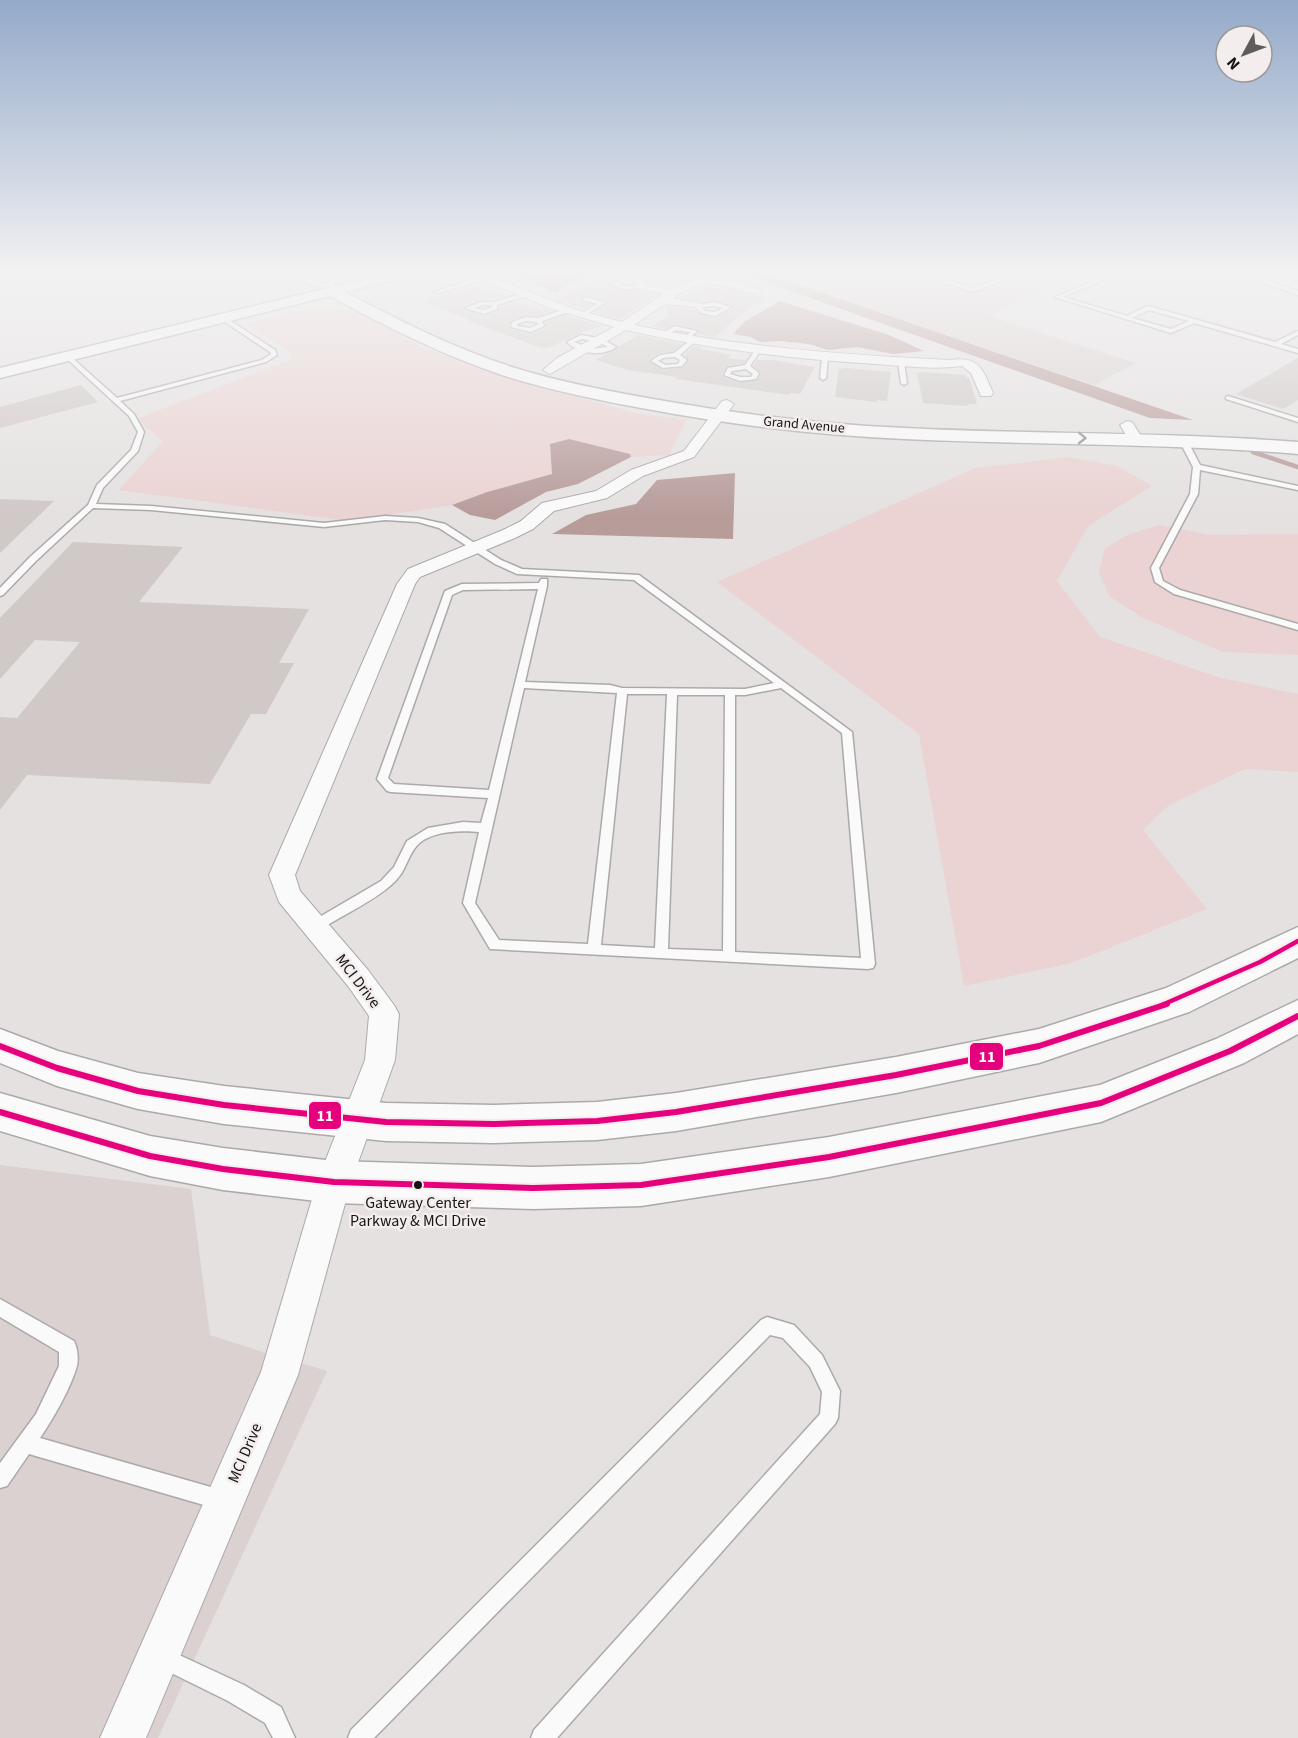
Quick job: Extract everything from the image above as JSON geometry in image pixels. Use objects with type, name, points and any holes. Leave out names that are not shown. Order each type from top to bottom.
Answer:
[{"type":"street","points":[[0,373],[80,354]]},
{"type":"street","name":"Grand Avenue","points":[[461,354],[491,366],[543,374],[609,397],[724,410],[804,426],[905,433],[1131,432],[1192,427],[1298,435]]},
{"type":"street","points":[[543,374],[575,354]]},
{"type":"street","points":[[792,354],[901,362],[950,364],[965,362],[977,371],[986,393]]},
{"type":"street","name":"MCI Drive","points":[[123,1738],[279,1375],[334,1182],[380,1060],[384,1014],[358,978],[288,895],[282,875],[406,584],[414,573],[527,525],[548,507],[601,495],[637,473],[680,459],[689,454],[724,410]]},
{"type":"street","name":"Grand Avenue","points":[[1131,432],[1183,440],[1298,448]]},
{"type":"street","points":[[0,1046],[57,1068],[138,1091],[224,1106],[356,1119],[494,1124],[597,1121],[676,1112],[896,1075],[1039,1046],[1176,1001],[1260,962],[1298,941]]},
{"type":"street","points":[[0,1112],[150,1156],[223,1169],[334,1182],[532,1188],[641,1185],[829,1157],[1101,1103],[1230,1051],[1298,1016]]},
{"type":"lane","points":[[116,399],[264,361],[274,354]]},
{"type":"lane","points":[[747,367],[755,354]]},
{"type":"lane","points":[[0,593],[91,506],[100,487],[134,451],[141,432],[132,415],[68,357]]},
{"type":"lane","points":[[823,378],[825,358]]},
{"type":"lane","points":[[901,362],[904,383]]},
{"type":"lane","points":[[1228,398],[1298,420]]},
{"type":"lane","points":[[1183,440],[1197,467],[1194,494],[1155,568],[1159,582],[1177,592],[1298,627]]},
{"type":"lane","points":[[1197,467],[1298,488]]},
{"type":"lane","points":[[91,506],[150,508],[313,524],[385,518],[418,520],[442,526],[498,562],[520,572],[546,573],[636,577],[847,732],[868,964],[495,945],[469,903],[546,573]]},
{"type":"lane","points":[[493,794],[391,788],[382,779],[448,593],[462,587],[543,586]]},
{"type":"lane","points":[[520,685],[609,688],[622,691],[745,692],[783,685]]},
{"type":"lane","points":[[594,950],[622,691]]},
{"type":"lane","points":[[661,954],[672,691]]},
{"type":"lane","points":[[729,957],[730,691]]},
{"type":"lane","points":[[315,926],[385,884],[399,870],[411,844],[432,831],[463,826],[486,828]]},
{"type":"lane","points":[[0,1308],[68,1347],[68,1367],[42,1420],[0,1479]]},
{"type":"lane","points":[[359,1738],[767,1326],[788,1331],[816,1361],[831,1391],[829,1418],[542,1738]]},
{"type":"lane","points":[[25,1443],[225,1501]]},
{"type":"lane","points":[[158,1657],[237,1693],[273,1716],[284,1738]]},
{"type":"shaded area","points":[[443,354],[555,391],[640,414],[687,419],[669,455],[631,457],[630,454],[569,439],[550,444],[552,474],[487,492],[452,505],[349,521],[119,490],[163,441],[136,419],[287,361],[292,355]]},
{"type":"shaded area","points":[[969,354],[1001,354],[1193,420],[1150,418]]},
{"type":"shaded area","points":[[1003,354],[1108,354],[1136,363],[1096,384],[1097,386]]},
{"type":"shaded area","points":[[569,439],[630,454],[631,457],[578,484],[546,492],[495,520],[470,515],[452,505],[487,492],[552,474],[550,444]]},
{"type":"shaded area","points":[[1067,457],[1117,466],[1152,486],[1088,526],[1057,581],[1100,637],[1221,678],[1298,694],[1298,772],[1245,769],[1169,805],[1143,830],[1207,909],[1072,963],[964,986],[919,734],[717,582],[976,468]]},
{"type":"shaded area","points":[[735,473],[733,539],[552,534],[586,515],[636,504],[657,480]]},
{"type":"shaded area","points":[[1159,525],[1210,535],[1298,534],[1298,655],[1223,652],[1141,617],[1109,596],[1099,572],[1105,548],[1130,534]]},
{"type":"shaded area","points":[[0,1165],[191,1189],[210,1335],[266,1353],[260,1374],[100,1738],[0,1738]]},
{"type":"shaded area","points":[[301,1363],[327,1371],[158,1738],[147,1738],[297,1377]]},
{"type":"building","points":[[606,354],[657,354],[649,360],[663,370],[684,367],[689,360],[685,354],[726,354],[731,355],[728,358],[746,360],[744,363],[728,366],[722,374],[723,377],[739,383],[758,380],[761,372],[753,366],[757,360],[774,360],[815,367],[800,394],[790,393],[789,395],[676,379],[677,377],[628,370],[596,360]]},
{"type":"building","points":[[1298,358],[1298,400],[1283,409],[1236,394]]},
{"type":"building","points":[[839,369],[891,372],[887,401],[835,397]]},
{"type":"building","points":[[917,373],[965,375],[969,378],[977,404],[967,404],[968,406],[923,403]]},
{"type":"building","points":[[81,385],[98,402],[0,428],[0,407]]},
{"type":"building","points":[[0,499],[54,501],[0,553]]},
{"type":"building","points":[[73,542],[183,547],[139,602],[309,609],[279,663],[294,663],[266,714],[251,714],[210,784],[27,775],[0,810],[0,717],[17,718],[80,642],[35,640],[0,679],[0,618]]},
{"type":"waterway","points":[[1253,452],[1298,467]]},
{"type":"transit line","name":"11","points":[[0,1046],[57,1068],[138,1091],[224,1105],[386,1122],[494,1124],[597,1121],[676,1112],[896,1075],[1039,1046],[1176,1001],[1260,962],[1298,941]]},
{"type":"transit line","name":"11","points":[[0,1112],[150,1156],[223,1169],[334,1182],[533,1188],[641,1185],[829,1157],[1101,1103],[1230,1051],[1298,1016]]},
{"type":"place","name":"Gateway Center Parkway & MCI Drive","points":[[418,1185]]}]
